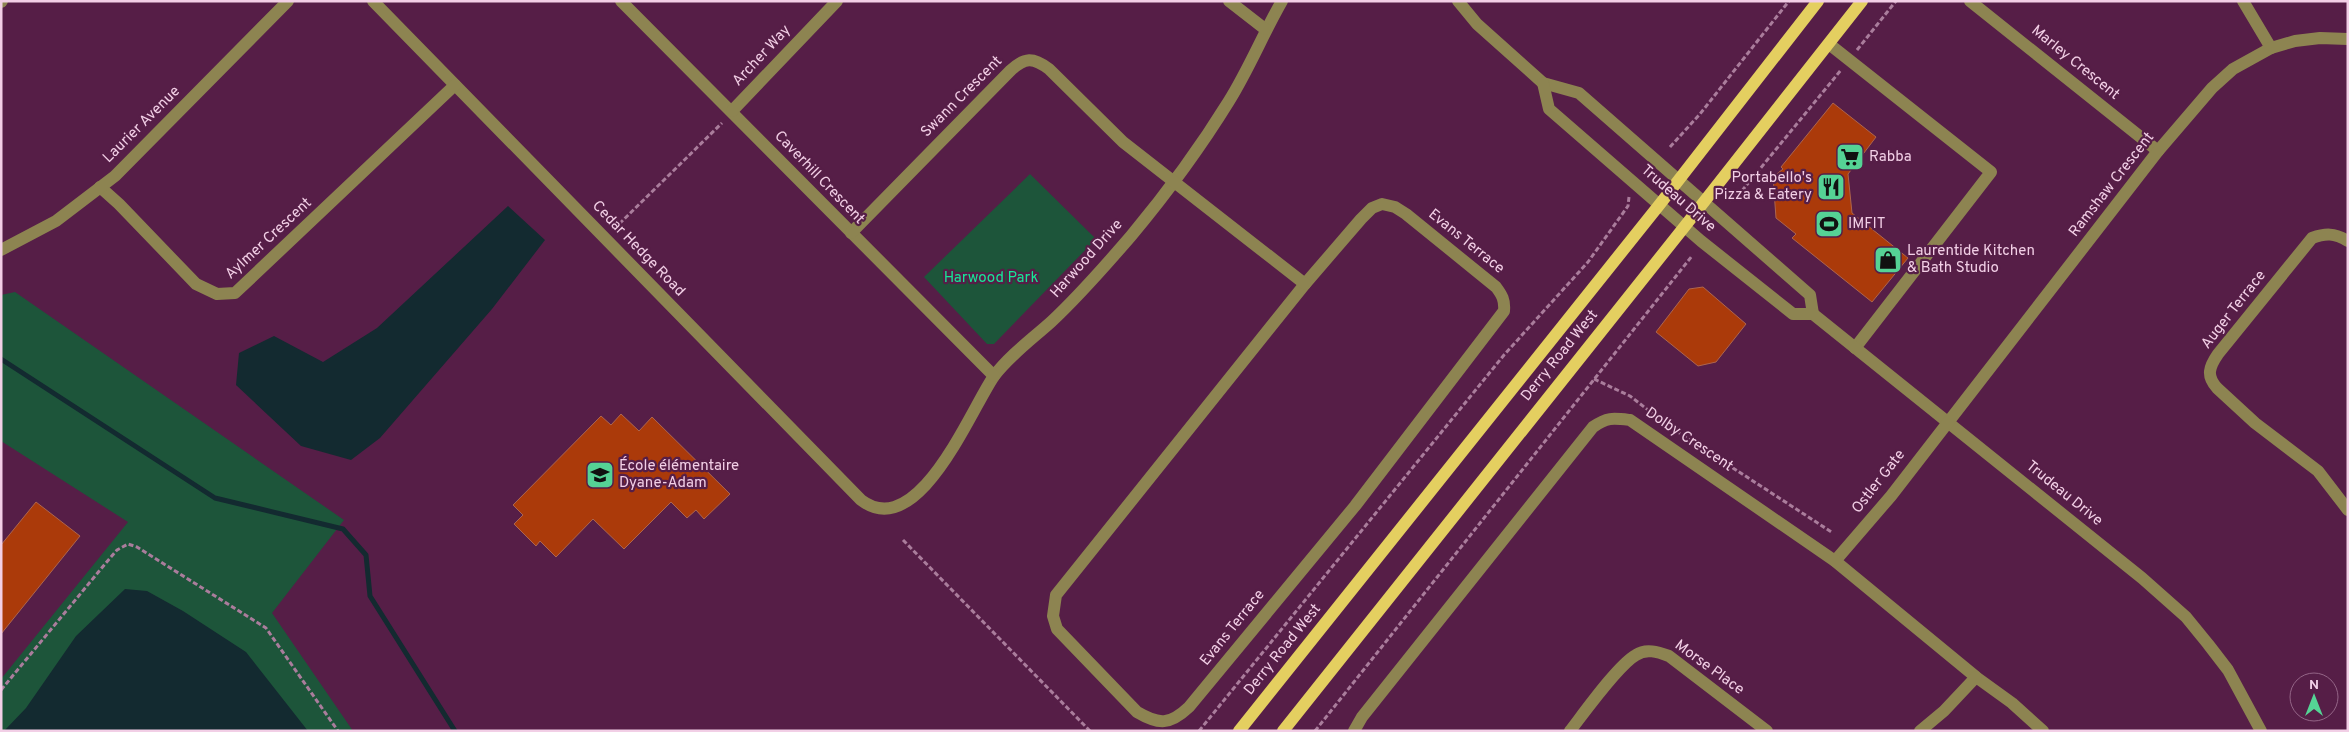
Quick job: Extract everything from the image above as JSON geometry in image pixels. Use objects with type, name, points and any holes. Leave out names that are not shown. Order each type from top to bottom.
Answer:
[{"type":"main road","name":"Derry Road West","points":[[1239,731],[1660,204],[1818,1]]},
{"type":"main road","name":"Derry Road West","points":[[1283,731],[1686,226],[1862,1]]},
{"type":"street","name":"Laurier Avenue","points":[[1,250],[56,221],[115,176],[288,1]]},
{"type":"street","name":"Cedar Hedge Road","points":[[373,1],[861,500],[873,508],[887,510]]},
{"type":"street","name":"Caverhill Crescent","points":[[621,1],[994,376]]},
{"type":"street","name":"Archer Way","points":[[732,111],[837,1]]},
{"type":"street","points":[[1229,1],[1265,29]]},
{"type":"street","name":"Harwood Drive","points":[[887,510],[906,504],[941,465],[966,428],[994,376],[1024,344],[1051,322],[1089,284],[1132,235],[1174,181],[1228,102],[1253,59],[1265,29],[1282,1]]},
{"type":"street","name":"Trudeau Drive","points":[[1458,1],[1477,24],[1543,83],[1579,93],[1679,179],[1810,295],[1813,314]]},
{"type":"street","name":"Marley Crescent","points":[[1970,1],[2158,151]]},
{"type":"street","points":[[2243,1],[2271,48]]},
{"type":"street","name":"Ramshaw Crescent","points":[[1947,421],[2158,151],[2212,88],[2233,69],[2271,48],[2295,41],[2320,38],[2348,40]]},
{"type":"street","points":[[1829,44],[1991,172],[1856,348]]},
{"type":"street","name":"Swann Crescent","points":[[851,234],[1010,71],[1020,62],[1030,59],[1039,61],[1049,69],[1123,142],[1174,181]]},
{"type":"street","name":"Trudeau Drive","points":[[1543,83],[1549,109],[1702,241],[1793,314],[1813,314],[2142,578],[2186,617],[2228,670],[2261,731]]},
{"type":"street","name":"Aylmer Crescent","points":[[100,187],[119,204],[196,284],[217,294],[235,293],[455,85]]},
{"type":"street","points":[[1174,181],[1305,284]]},
{"type":"street","name":"Evans Terrace","points":[[1382,204],[1395,207],[1406,214],[1496,287],[1505,303],[1504,311],[1354,506],[1189,707],[1171,720],[1160,722],[1148,718],[1137,712],[1057,629],[1053,616],[1056,596],[1305,284],[1361,219],[1372,208],[1382,204]]},
{"type":"street","name":"Auger Terrace","points":[[2348,241],[2326,233],[2312,238],[2218,354],[2209,373],[2211,382],[2216,388],[2255,423],[2318,471],[2348,510]]},
{"type":"street","name":"Dolby Crescent","points":[[1354,731],[1362,717],[1546,485],[1593,427],[1604,419],[1630,420],[1835,561],[1976,677],[2012,703],[2043,731]]},
{"type":"street","name":"Ostler Gate","points":[[1835,561],[1890,496],[1947,421]]},
{"type":"street","name":"Morse Place","points":[[1570,731],[1624,666],[1636,654],[1646,651],[1658,652],[1669,656],[1768,731]]},
{"type":"street","points":[[1920,731],[1944,710],[1976,677]]},
{"type":"path","points":[[1670,148],[1700,114],[1789,1]]},
{"type":"path","points":[[1730,200],[1740,192],[1896,1]]},
{"type":"path","points":[[604,238],[732,111]]},
{"type":"path","points":[[1199,731],[1504,355],[1588,262],[1630,207],[1630,192]]},
{"type":"path","points":[[1314,731],[1692,256]]},
{"type":"path","points":[[1594,379],[1630,396],[1670,427],[1833,533]]},
{"type":"path","points":[[903,540],[1090,731]]},
{"type":"path","points":[[1,690],[117,550],[128,544],[143,550],[266,628],[338,731]]},
{"type":"green space","name":"Harwood Park","points":[[1030,174],[1096,239],[994,344],[987,344],[924,277]]},
{"type":"green space","points":[[15,292],[344,520],[272,613],[353,731],[1,731],[1,679],[128,522],[1,441],[1,295]]},
{"type":"shaded area","points":[[508,206],[545,240],[492,309],[380,438],[351,460],[301,446],[236,385],[239,353],[274,336],[323,362],[377,328]]},
{"type":"shaded area","points":[[125,589],[147,591],[183,611],[246,652],[308,731],[4,731],[26,708],[76,636]]},
{"type":"building","points":[[1833,103],[1876,137],[1848,174],[1852,213],[1908,258],[1872,302],[1792,238],[1796,234],[1776,218],[1773,177],[1783,169],[1781,167]]},
{"type":"building","points":[[1703,287],[1746,324],[1716,362],[1698,366],[1656,332],[1689,289]]},
{"type":"building","points":[[621,414],[639,431],[652,417],[730,494],[704,519],[696,510],[687,518],[671,502],[624,549],[593,519],[556,557],[540,541],[536,546],[514,524],[523,515],[513,505],[601,416],[611,425]]},
{"type":"building","points":[[36,502],[80,536],[1,634],[1,545]]},
{"type":"waterway","points":[[1,359],[215,498],[343,529],[366,555],[370,596],[455,731]]},
{"type":"place","name":"Rabba","points":[[1850,157]]},
{"type":"place","name":"Portabello's Pizza & Eatery","points":[[1831,187]]},
{"type":"place","name":"IMFIT","points":[[1829,224]]},
{"type":"place","name":"Laurentide Kitchen & Bath Studio","points":[[1888,260]]},
{"type":"place","name":"École élémentaire Dyane-Adam","points":[[600,475]]}]
